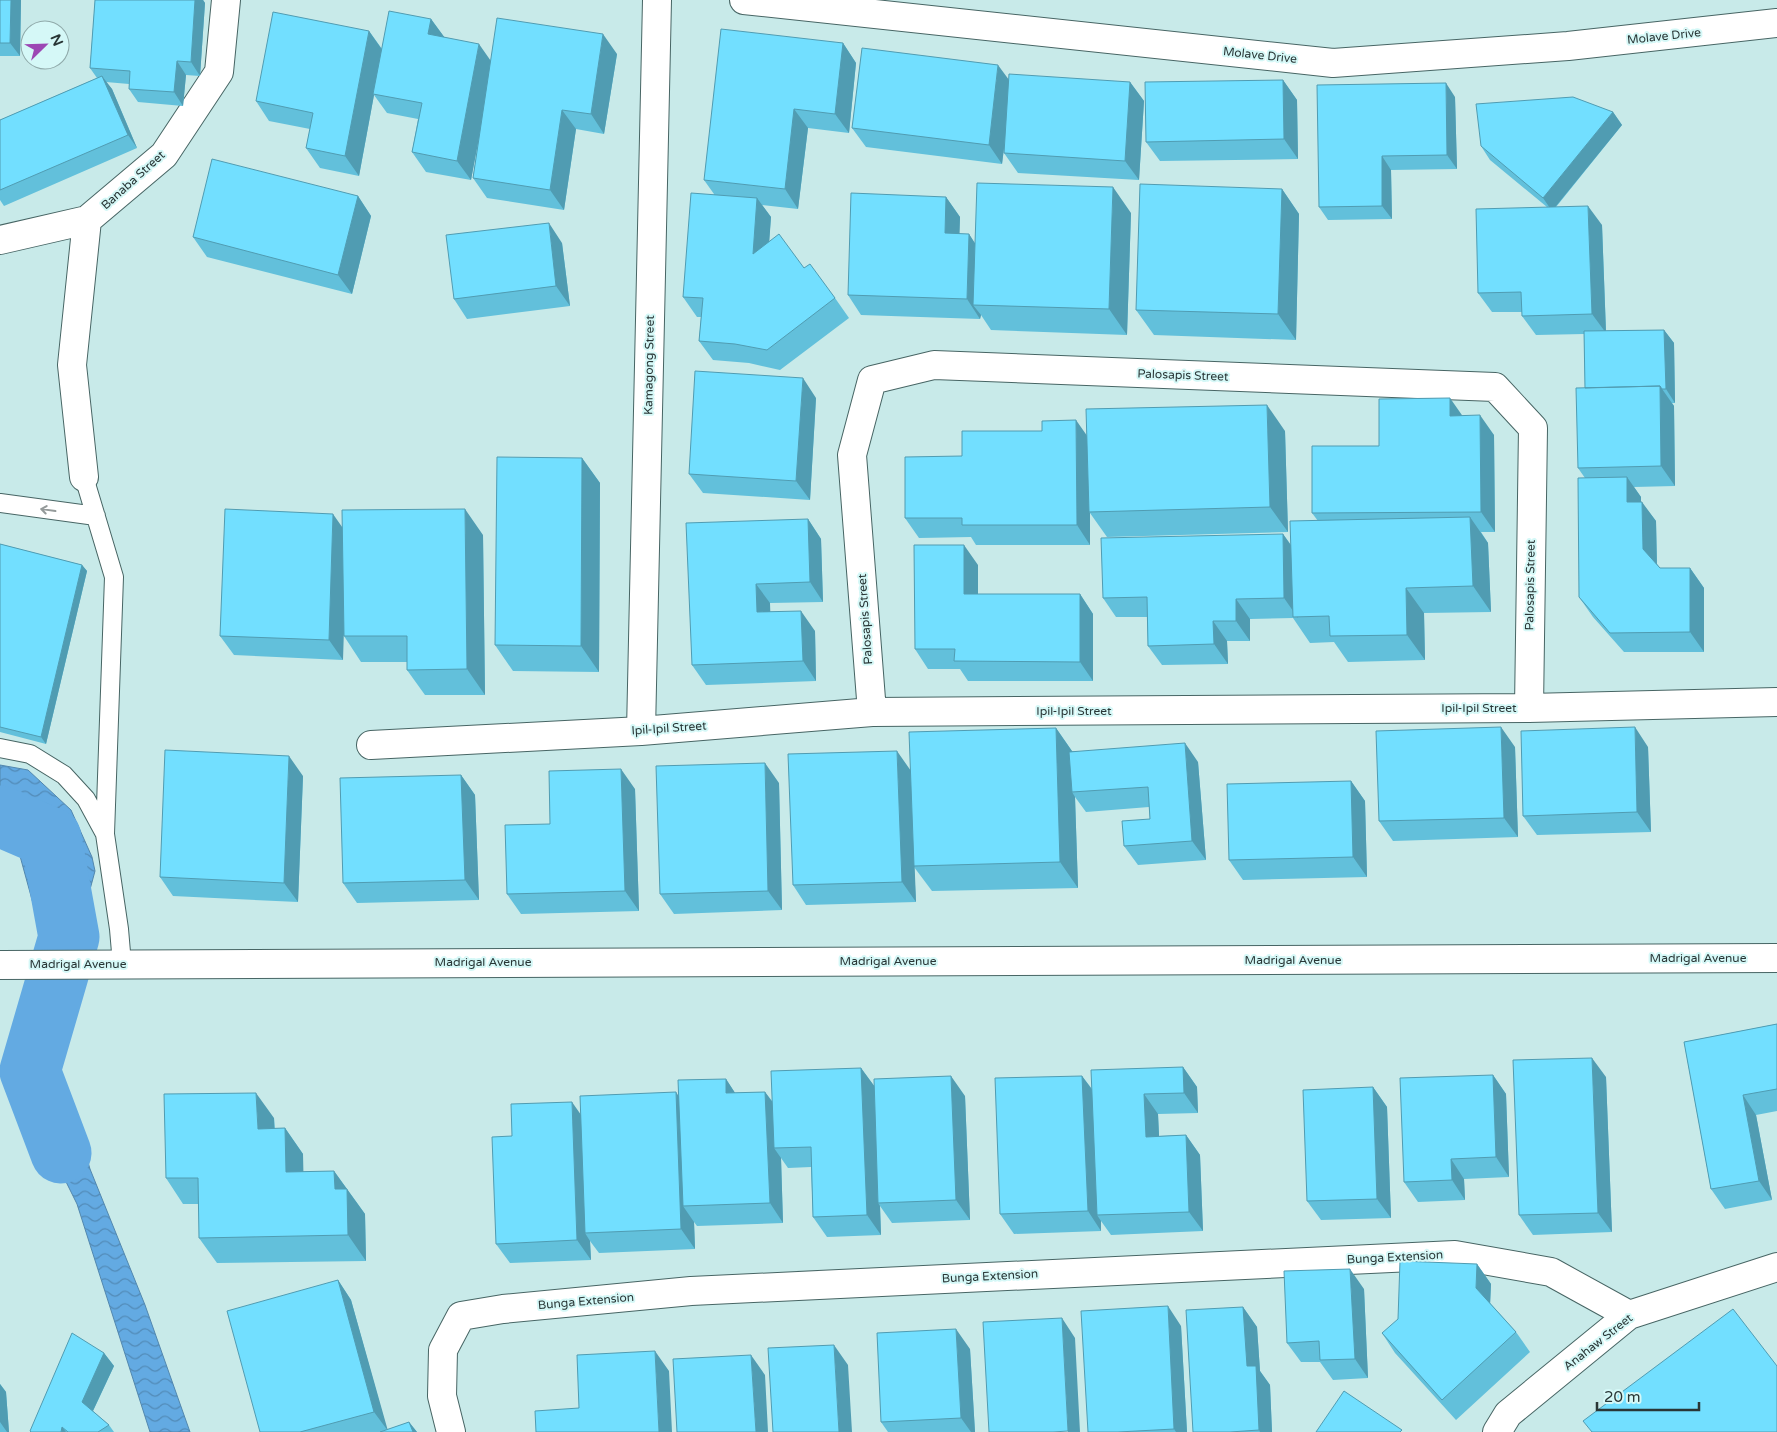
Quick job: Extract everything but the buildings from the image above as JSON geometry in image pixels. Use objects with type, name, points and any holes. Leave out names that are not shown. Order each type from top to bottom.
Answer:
[{"type":"street","name":"Banaba Street","points":[[0,240],[87,220],[164,155],[219,72],[226,0]]},
{"type":"street","name":"Kamagong Street","points":[[641,731],[657,0]]},
{"type":"street","name":"Molave Drive","points":[[744,0],[1333,63],[1568,46],[1777,23]]},
{"type":"street","points":[[84,478],[72,365],[87,220]]},
{"type":"street","name":"Palosapis Street","points":[[872,712],[852,455],[872,380],[934,365],[1495,387],[1532,428],[1529,708]]},
{"type":"street","name":"Ipil-Ipil Street","points":[[371,745],[641,731],[872,712],[1529,708],[1777,702]]},
{"type":"street","name":"Madrigal Avenue","points":[[11,965],[1777,958]]},
{"type":"street","name":"Bunga Extension","points":[[452,1432],[442,1396],[443,1350],[462,1316],[512,1308],[691,1290],[1455,1254],[1552,1272],[1629,1315]]},
{"type":"street","name":"Anahaw Street","points":[[1497,1432],[1508,1414],[1629,1315],[1777,1266]]},
{"type":"lane","points":[[84,478],[114,577],[105,834],[120,929],[112,964]]},
{"type":"lane","points":[[0,503],[96,516]]},
{"type":"lane","points":[[0,748],[30,754],[64,775],[86,799],[105,834]]},
{"type":"water","points":[[0,765],[28,770],[71,810],[92,857],[95,871],[85,908],[34,907],[20,856],[0,836]]},
{"type":"water","points":[[38,987],[71,999],[57,1057],[90,1169],[145,1305],[190,1432],[150,1432],[77,1204],[29,1107]]},
{"type":"waterway","points":[[0,816],[51,838],[69,937],[30,1071],[61,1153]]}]
